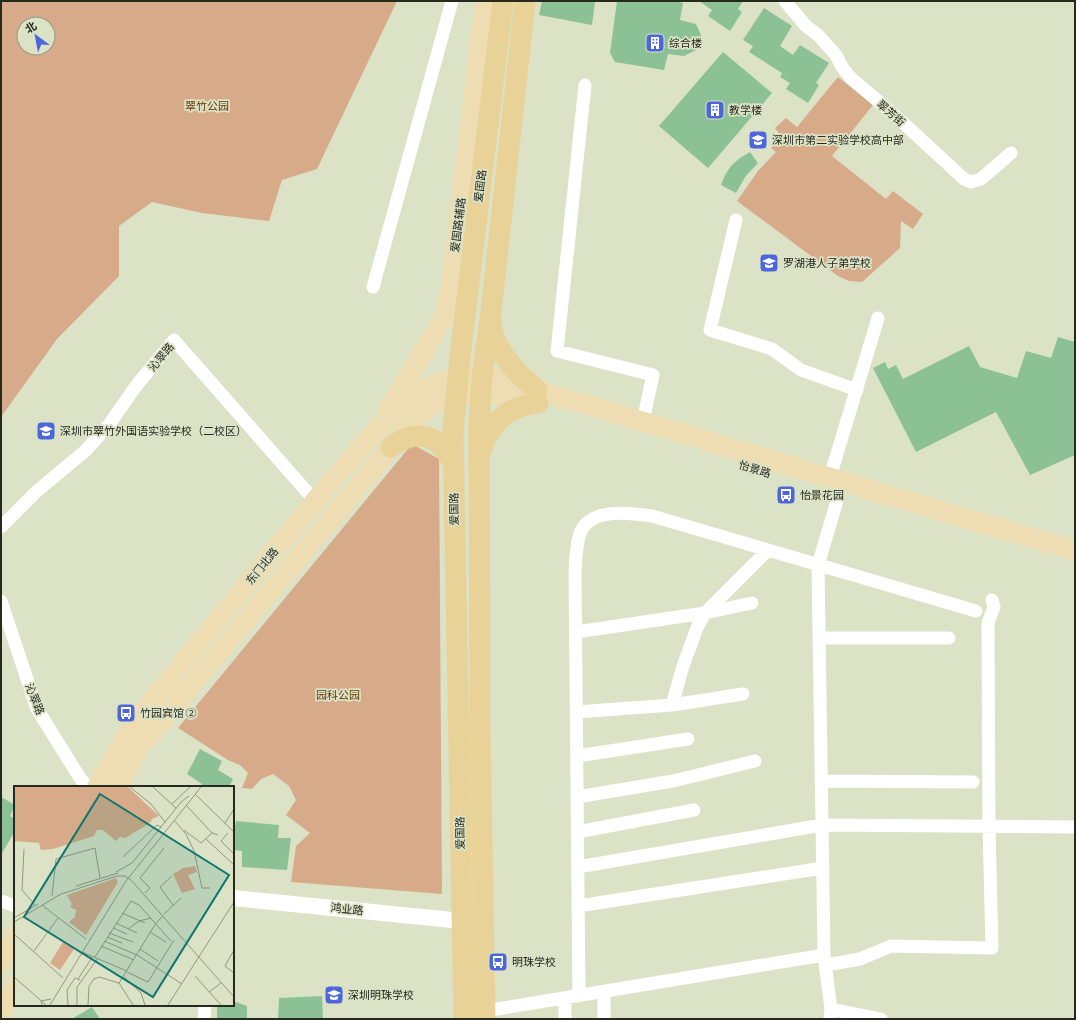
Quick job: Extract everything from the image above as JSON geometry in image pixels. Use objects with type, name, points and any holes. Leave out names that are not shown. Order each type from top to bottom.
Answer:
[{"type":"highway","name":"爱国路","points":[[464,1019],[453,430],[503,1]]},
{"type":"highway","name":"爱国路","points":[[485,1015],[480,727],[479,456],[481,385],[491,312],[525,1]]},
{"type":"highway","points":[[479,456],[483,442],[489,431],[498,421],[537,397],[502,352],[492,327],[491,312]]},
{"type":"highway","points":[[391,447],[407,437],[417,435],[427,437],[435,440],[442,446],[454,464]]},
{"type":"main road","name":"爱国路辅路","points":[[375,430],[437,330],[447,308],[450,295],[485,1]]},
{"type":"main road","name":"怡景路","points":[[457,387],[481,385],[500,379],[537,397],[834,486],[1075,551]]},
{"type":"main road","name":"东门北路","points":[[98,786],[136,720],[315,500],[375,430],[400,405],[424,389],[442,381],[457,387]]},
{"type":"main road","name":"东门北路","points":[[118,786],[140,747],[391,447],[421,413],[457,387]]},
{"type":"main road","name":"怡景路","points":[[537,397],[643,421],[834,486],[1075,565]]},
{"type":"main road","points":[[1,963],[14,938]]},
{"type":"main road","points":[[1,1014],[14,988]]},
{"type":"street","points":[[373,287],[452,1]]},
{"type":"street","name":"翠芳街","points":[[785,1],[806,26],[818,35],[836,55],[842,67],[851,78],[899,119],[964,179],[971,182],[981,179],[1011,153]]},
{"type":"street","points":[[585,85],[558,352],[653,375],[643,421]]},
{"type":"street","points":[[736,220],[710,330],[772,350],[801,370],[857,390]]},
{"type":"street","points":[[878,318],[857,390],[834,486],[818,565],[825,960],[831,1014],[881,1019]]},
{"type":"street","name":"沁翠路","points":[[1,527],[37,492],[84,452],[108,426],[136,386],[174,340],[315,500]]},
{"type":"street","points":[[579,996],[575,570],[577,546],[581,531],[587,524],[606,514],[622,513],[652,516],[976,611]]},
{"type":"street","points":[[672,705],[697,628],[705,613],[768,550]]},
{"type":"street","name":"沁翠路","points":[[1,600],[37,709],[80,778],[87,786]]},
{"type":"street","points":[[485,1015],[565,998],[604,992],[825,960],[860,959],[891,946],[992,948],[989,827],[988,623],[994,607],[992,600]]},
{"type":"street","points":[[576,632],[705,613],[752,604]]},
{"type":"street","points":[[820,638],[948,638]]},
{"type":"street","points":[[576,712],[672,705],[743,694]]},
{"type":"street","points":[[577,756],[688,739]]},
{"type":"street","points":[[577,797],[673,781],[755,761]]},
{"type":"street","points":[[822,781],[973,782]]},
{"type":"street","points":[[577,832],[694,810]]},
{"type":"street","points":[[578,867],[822,825],[1075,827]]},
{"type":"street","points":[[578,906],[823,868]]},
{"type":"street","name":"鸿业路","points":[[234,898],[462,921]]},
{"type":"street","points":[[1,901],[14,906]]},
{"type":"street","points":[[604,992],[604,1019]]},
{"type":"street","points":[[565,998],[565,1019]]},
{"type":"street","points":[[204,1019],[205,1006]]},
{"type":"green space","name":"翠竹公园","points":[[1,1],[397,1],[317,169],[282,180],[269,221],[202,213],[152,202],[119,226],[119,276],[57,339],[1,417]]},
{"type":"green space","points":[[838,77],[873,105],[832,156],[886,199],[893,191],[923,214],[913,229],[901,221],[900,248],[862,282],[849,281],[838,276],[737,201],[758,171],[776,152],[771,148],[781,136],[775,128],[786,118],[797,127]]},
{"type":"green space","name":"园科公园","points":[[412,444],[439,459],[442,894],[291,882],[296,846],[310,833],[286,815],[296,800],[289,786],[273,774],[261,779],[252,789],[242,788],[248,773],[240,765],[228,760],[178,728]]},
{"type":"building","points":[[542,1],[595,1],[592,25],[539,15]]},
{"type":"building","name":"综合楼","points":[[617,1],[675,1],[683,3],[680,20],[696,24],[701,35],[696,50],[684,56],[668,54],[664,70],[615,62],[610,53]]},
{"type":"building","points":[[699,1],[743,1],[738,9],[742,12],[730,31],[708,16],[712,10]]},
{"type":"building","points":[[764,8],[792,26],[780,46],[793,55],[800,45],[829,63],[816,83],[819,85],[808,103],[786,89],[790,83],[780,77],[782,73],[749,52],[753,46],[743,40]]},
{"type":"building","name":"教学楼","points":[[723,52],[772,93],[708,168],[659,126]]},
{"type":"building","points":[[750,152],[758,163],[745,177],[736,193],[721,185],[731,166]]},
{"type":"building","points":[[1058,337],[1075,342],[1075,455],[1030,475],[996,412],[916,452],[873,368],[885,362],[888,369],[896,365],[903,379],[969,346],[980,367],[1017,378],[1026,351],[1051,358]]},
{"type":"building","points":[[200,749],[222,761],[218,770],[233,779],[230,786],[201,786],[202,784],[187,774]]},
{"type":"building","points":[[1,797],[14,804],[10,816],[14,818],[14,833],[1,855]]},
{"type":"building","points":[[236,821],[279,825],[278,838],[291,838],[287,870],[242,867],[242,851],[234,850],[234,832]]},
{"type":"building","points":[[322,996],[323,1019],[278,1019],[279,998]]},
{"type":"building","points":[[234,1001],[247,1006],[247,1019],[217,1019],[217,1006],[234,1006]]},
{"type":"building","points":[[92,1007],[100,1019],[72,1019]]},
{"type":"place","name":"综合楼","points":[[655,43]]},
{"type":"place","name":"教学楼","points":[[715,110]]},
{"type":"place","name":"深圳市第二实验学校高中部","points":[[758,140]]},
{"type":"place","name":"罗湖港人子弟学校","points":[[769,263]]},
{"type":"place","name":"深圳市翠竹外国语实验学校（二校区）","points":[[46,431]]},
{"type":"place","name":"怡景花园","points":[[786,495]]},
{"type":"place","name":"竹园宾馆 ②","points":[[126,713]]},
{"type":"place","name":"明珠学校","points":[[498,962]]},
{"type":"place","name":"深圳明珠学校","points":[[334,995]]}]
